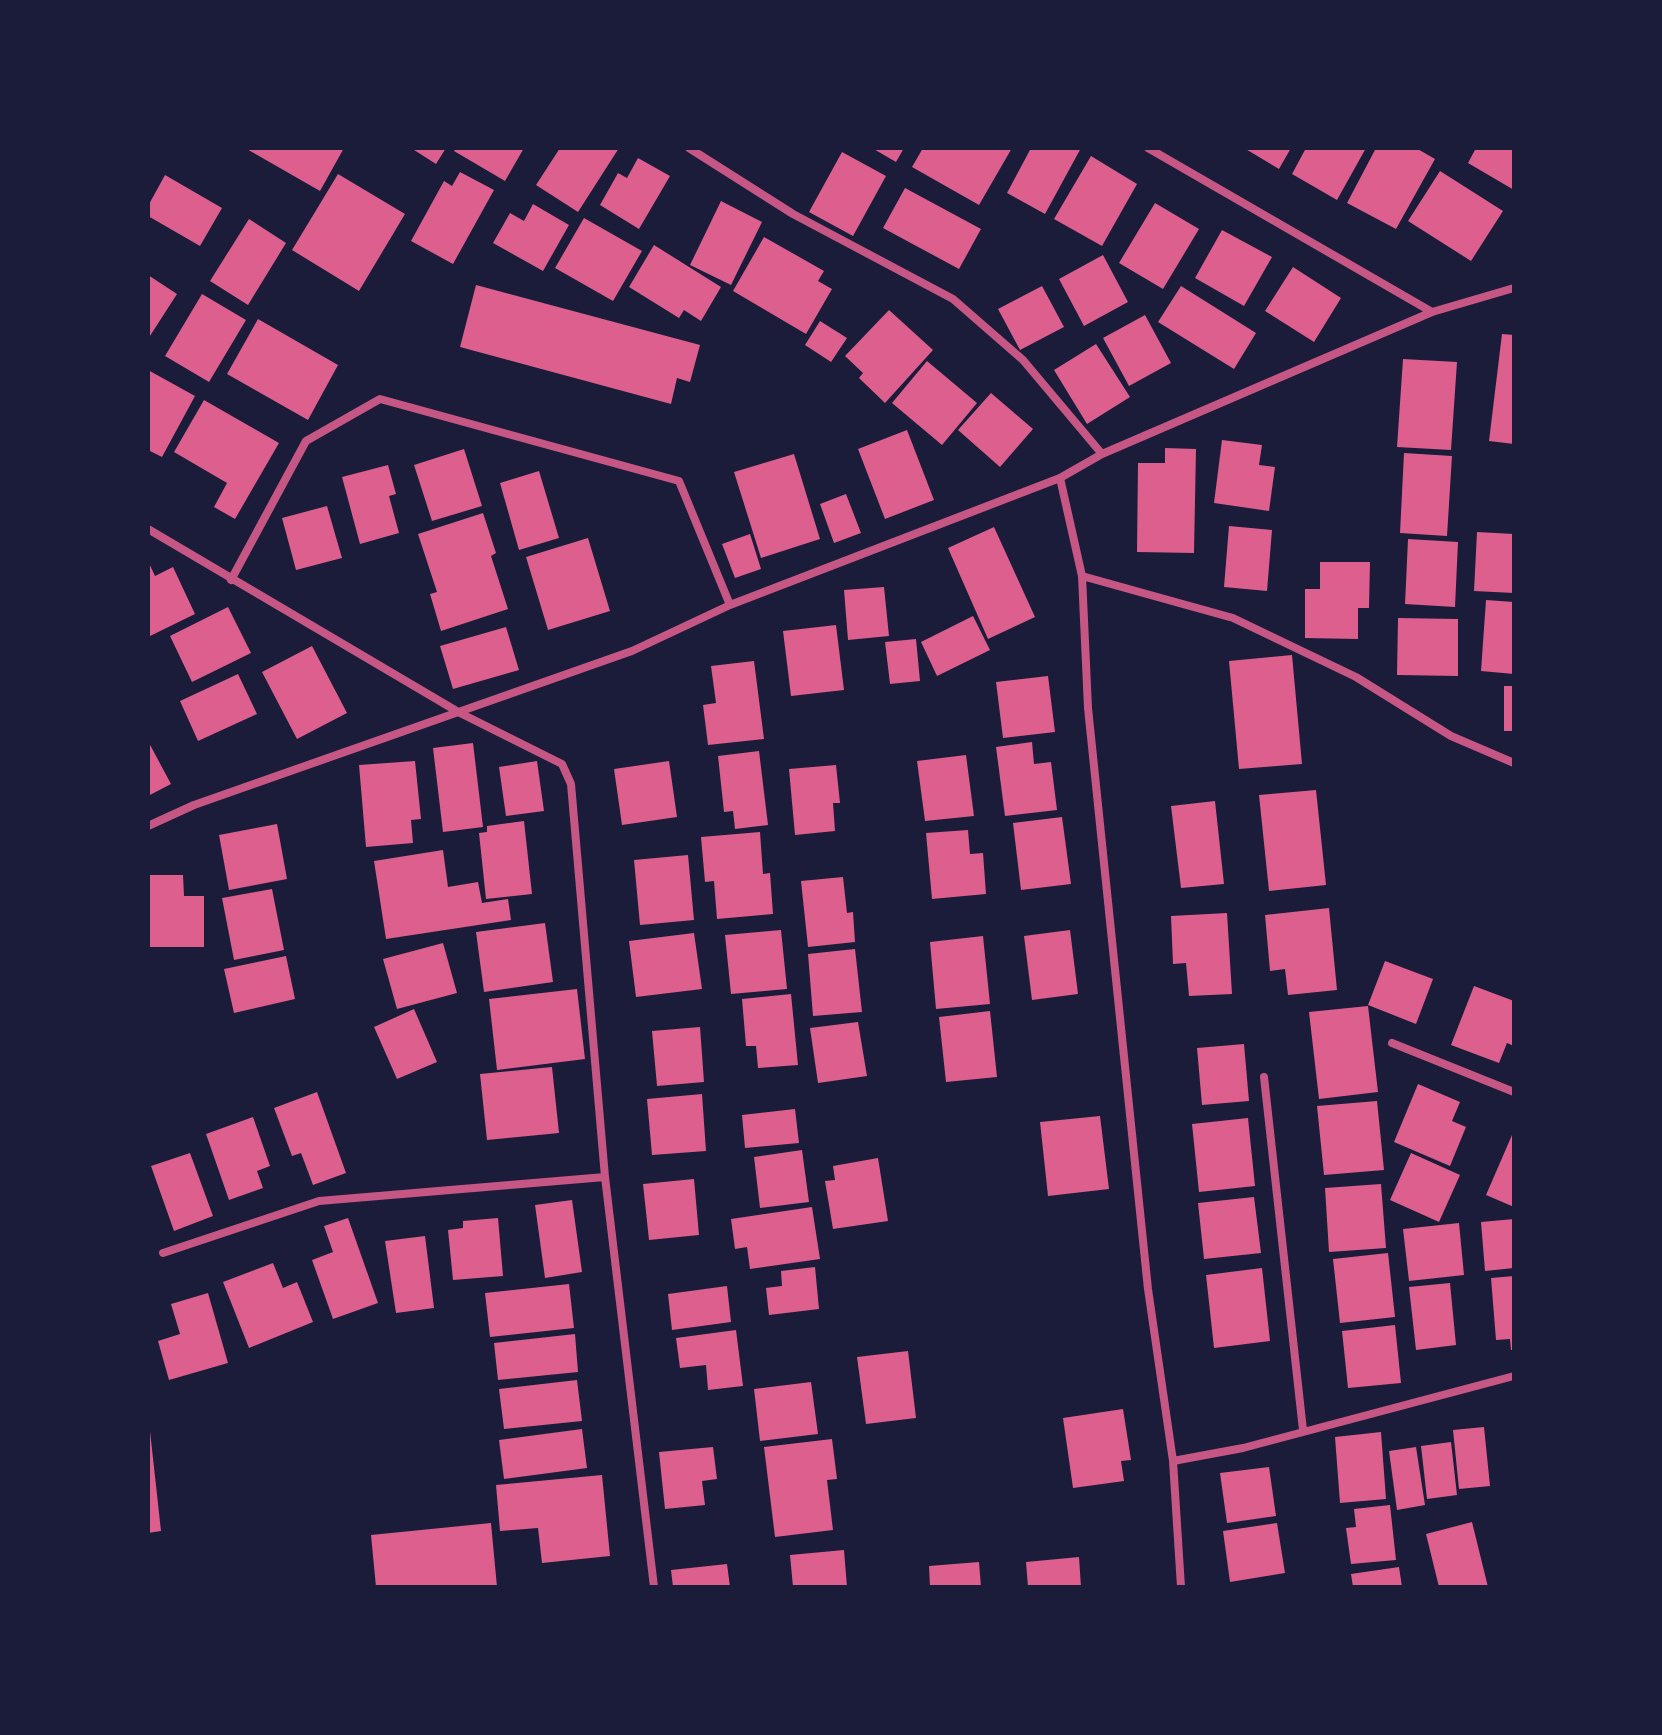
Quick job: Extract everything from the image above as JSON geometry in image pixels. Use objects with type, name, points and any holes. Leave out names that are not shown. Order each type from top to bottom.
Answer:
[{"type":"street","points":[[689,148],[793,214],[953,299],[1023,360],[1102,454]]},
{"type":"street","points":[[1148,148],[1432,312]]},
{"type":"street","points":[[148,826],[194,805],[632,651],[730,605],[1060,478],[1102,454],[1432,312],[1514,288]]},
{"type":"street","points":[[231,580],[306,441],[380,399],[679,481],[730,605]]},
{"type":"street","points":[[1060,478],[1082,576],[1088,708],[1148,1289],[1173,1461],[1181,1587]]},
{"type":"street","points":[[148,529],[460,713],[562,764],[571,784],[605,1177],[654,1587]]},
{"type":"street","points":[[1082,576],[1233,618],[1356,677],[1451,736],[1514,763]]},
{"type":"street","points":[[1392,1043],[1514,1092]]},
{"type":"street","points":[[1264,1077],[1303,1430]]},
{"type":"street","points":[[163,1253],[319,1201],[605,1177]]},
{"type":"street","points":[[1173,1461],[1243,1448],[1514,1376]]},
{"type":"building","points":[[245,148],[344,148],[320,191]]},
{"type":"building","points":[[411,148],[446,148],[436,164]]},
{"type":"building","points":[[456,148],[524,148],[505,181],[454,151]]},
{"type":"building","points":[[560,148],[619,148],[578,212],[536,185]]},
{"type":"building","points":[[872,148],[904,148],[896,162]]},
{"type":"building","points":[[923,148],[1012,148],[979,205],[912,167]]},
{"type":"building","points":[[1031,148],[1081,148],[1045,214],[1007,193]]},
{"type":"building","points":[[1244,148],[1291,148],[1279,169]]},
{"type":"building","points":[[1306,148],[1366,148],[1337,200],[1292,174]]},
{"type":"building","points":[[1376,148],[1416,148],[1435,159],[1396,229],[1347,203]]},
{"type":"building","points":[[1476,148],[1514,148],[1514,190],[1468,163]]},
{"type":"building","points":[[842,152],[886,176],[853,236],[809,212]]},
{"type":"building","points":[[1091,156],[1137,184],[1102,246],[1054,219]]},
{"type":"building","points":[[638,158],[670,176],[639,229],[600,205],[618,173],[627,178]]},
{"type":"building","points":[[1440,171],[1503,211],[1471,261],[1408,221]]},
{"type":"building","points":[[460,172],[494,190],[453,264],[411,241],[444,181],[452,186]]},
{"type":"building","points":[[338,174],[405,214],[359,291],[292,250]]},
{"type":"building","points":[[165,175],[222,208],[200,246],[148,216],[148,206]]},
{"type":"building","points":[[905,188],[981,229],[959,269],[883,228]]},
{"type":"building","points":[[721,201],[762,222],[731,285],[690,265]]},
{"type":"building","points":[[1155,203],[1199,229],[1163,289],[1119,263]]},
{"type":"building","points":[[533,204],[569,225],[543,271],[493,243],[510,213],[524,221]]},
{"type":"building","points":[[584,218],[642,251],[613,301],[555,268]]},
{"type":"building","points":[[249,219],[286,243],[248,305],[210,281]]},
{"type":"building","points":[[1222,230],[1272,257],[1244,306],[1195,278]]},
{"type":"building","points":[[764,237],[824,271],[818,281],[832,289],[806,334],[733,291]]},
{"type":"building","points":[[654,245],[721,287],[701,321],[684,310],[679,318],[629,287]]},
{"type":"building","points":[[1103,255],[1128,302],[1084,326],[1059,279]]},
{"type":"building","points":[[1293,267],[1341,298],[1314,342],[1265,311]]},
{"type":"building","points":[[148,275],[177,294],[148,339]]},
{"type":"building","points":[[476,285],[700,345],[690,382],[677,378],[671,404],[460,347]]},
{"type":"building","points":[[1042,286],[1064,327],[1020,350],[998,309]]},
{"type":"building","points":[[1181,286],[1256,333],[1234,369],[1158,322]]},
{"type":"building","points":[[202,294],[246,320],[209,382],[165,356]]},
{"type":"building","points":[[889,310],[933,350],[885,403],[859,378],[863,373],[845,356]]},
{"type":"building","points":[[1145,315],[1171,363],[1129,386],[1103,338]]},
{"type":"building","points":[[258,319],[338,365],[308,420],[227,374]]},
{"type":"building","points":[[820,321],[847,338],[831,362],[805,345]]},
{"type":"building","points":[[1502,334],[1514,335],[1514,444],[1489,441]]},
{"type":"building","points":[[1096,344],[1130,397],[1087,424],[1054,370]]},
{"type":"building","points":[[1403,359],[1457,362],[1451,450],[1397,447]]},
{"type":"building","points":[[927,361],[977,403],[942,445],[892,403]]},
{"type":"building","points":[[148,370],[195,396],[162,457],[148,450]]},
{"type":"building","points":[[991,393],[1033,429],[1000,467],[958,430]]},
{"type":"building","points":[[204,400],[279,443],[235,519],[214,507],[227,483],[174,452]]},
{"type":"building","points":[[907,430],[934,500],[885,519],[858,449]]},
{"type":"building","points":[[1222,440],[1262,445],[1259,465],[1275,467],[1269,511],[1214,503]]},
{"type":"building","points":[[1165,448],[1196,449],[1194,553],[1137,552],[1138,463],[1165,463]]},
{"type":"building","points":[[464,449],[482,506],[432,521],[414,465]]},
{"type":"building","points":[[1404,453],[1452,456],[1447,536],[1400,533]]},
{"type":"building","points":[[794,454],[820,539],[761,558],[734,472]]},
{"type":"building","points":[[388,465],[396,494],[389,496],[399,533],[360,544],[342,477]]},
{"type":"building","points":[[539,471],[559,538],[519,550],[500,483]]},
{"type":"building","points":[[846,494],[861,533],[834,543],[820,504]]},
{"type":"building","points":[[327,506],[342,558],[296,570],[282,518]]},
{"type":"building","points":[[483,513],[496,553],[491,556],[508,609],[441,631],[430,594],[437,592],[418,534]]},
{"type":"building","points":[[1229,526],[1272,530],[1267,591],[1224,587]]},
{"type":"building","points":[[994,527],[1035,617],[988,639],[948,548]]},
{"type":"building","points":[[1477,532],[1514,534],[1514,593],[1474,591]]},
{"type":"building","points":[[750,534],[761,569],[735,578],[722,544]]},
{"type":"building","points":[[588,538],[610,611],[548,630],[526,557]]},
{"type":"building","points":[[1408,539],[1458,542],[1455,607],[1405,604]]},
{"type":"building","points":[[148,561],[155,576],[173,567],[195,614],[148,637]]},
{"type":"building","points":[[1320,562],[1370,562],[1369,608],[1358,608],[1358,639],[1305,638],[1305,589],[1320,589]]},
{"type":"building","points":[[884,587],[889,636],[848,640],[844,590]]},
{"type":"building","points":[[1486,600],[1514,602],[1514,674],[1481,671]]},
{"type":"building","points":[[228,607],[251,653],[192,682],[170,636]]},
{"type":"building","points":[[973,616],[990,650],[937,676],[921,642]]},
{"type":"building","points":[[1398,618],[1458,619],[1458,676],[1397,675]]},
{"type":"building","points":[[836,625],[844,690],[791,696],[783,631]]},
{"type":"building","points":[[506,627],[519,670],[453,689],[440,646]]},
{"type":"building","points":[[916,639],[920,681],[890,684],[885,642]]},
{"type":"building","points":[[312,646],[347,713],[297,739],[262,672]]},
{"type":"building","points":[[1292,655],[1302,764],[1239,769],[1229,661]]},
{"type":"building","points":[[754,661],[764,739],[708,745],[703,705],[716,703],[711,666]]},
{"type":"building","points":[[238,674],[257,714],[198,741],[180,701]]},
{"type":"building","points":[[1048,676],[1055,732],[1003,738],[996,682]]},
{"type":"building","points":[[1504,686],[1514,686],[1514,731],[1504,731]]},
{"type":"building","points":[[148,741],[171,784],[148,796]]},
{"type":"building","points":[[1032,742],[1034,764],[1051,762],[1057,810],[1005,816],[996,747]]},
{"type":"building","points":[[473,743],[483,827],[443,832],[433,748]]},
{"type":"building","points":[[759,751],[768,825],[735,829],[733,811],[724,812],[718,756]]},
{"type":"building","points":[[966,755],[974,816],[925,821],[917,761]]},
{"type":"building","points":[[415,761],[421,819],[411,820],[413,843],[366,847],[359,765]]},
{"type":"building","points":[[537,761],[544,811],[506,816],[499,767]]},
{"type":"building","points":[[669,761],[677,817],[622,825],[614,769]]},
{"type":"building","points":[[836,765],[840,803],[833,803],[835,831],[795,835],[789,769]]},
{"type":"building","points":[[1316,790],[1326,885],[1269,891],[1259,795]]},
{"type":"building","points":[[1215,801],[1224,884],[1181,888],[1171,806]]},
{"type":"building","points":[[1062,817],[1071,884],[1021,890],[1013,823]]},
{"type":"building","points":[[524,821],[532,894],[486,899],[479,833],[487,832],[487,826]]},
{"type":"building","points":[[277,824],[287,879],[229,890],[219,835]]},
{"type":"building","points":[[968,830],[970,854],[983,853],[986,894],[932,899],[926,833]]},
{"type":"building","points":[[760,832],[763,874],[770,873],[773,914],[717,919],[714,881],[705,882],[701,837]]},
{"type":"building","points":[[443,850],[448,887],[478,882],[482,903],[508,899],[511,920],[386,939],[374,861]]},
{"type":"building","points":[[688,855],[694,920],[640,925],[634,860]]},
{"type":"building","points":[[148,875],[183,875],[184,896],[204,896],[204,947],[148,947]]},
{"type":"building","points":[[843,877],[847,913],[853,912],[855,942],[808,947],[801,881]]},
{"type":"building","points":[[272,889],[284,950],[234,960],[222,898]]},
{"type":"building","points":[[1329,908],[1337,990],[1288,995],[1285,969],[1270,971],[1265,915]]},
{"type":"building","points":[[1227,913],[1232,994],[1189,996],[1186,963],[1173,964],[1171,916]]},
{"type":"building","points":[[545,923],[553,982],[484,992],[476,932]]},
{"type":"building","points":[[781,930],[787,989],[731,994],[725,935]]},
{"type":"building","points":[[1070,930],[1078,994],[1032,1000],[1024,936]]},
{"type":"building","points":[[694,933],[702,989],[636,997],[629,941]]},
{"type":"building","points":[[983,936],[990,1004],[936,1009],[930,942]]},
{"type":"building","points":[[443,943],[457,993],[397,1009],[383,959]]},
{"type":"building","points":[[855,949],[862,1012],[813,1016],[808,954]]},
{"type":"building","points":[[286,956],[295,999],[234,1013],[224,969]]},
{"type":"building","points":[[1385,961],[1433,979],[1416,1024],[1368,1005]]},
{"type":"building","points":[[1474,986],[1514,1001],[1514,1046],[1507,1043],[1499,1063],[1451,1045]]},
{"type":"building","points":[[577,989],[585,1059],[497,1070],[489,999]]},
{"type":"building","points":[[791,994],[798,1065],[758,1068],[756,1046],[746,1046],[742,999]]},
{"type":"building","points":[[1368,1006],[1378,1092],[1319,1099],[1309,1012]]},
{"type":"building","points":[[414,1009],[437,1062],[397,1079],[374,1027]]},
{"type":"building","points":[[990,1011],[997,1077],[946,1082],[939,1017]]},
{"type":"building","points":[[858,1022],[867,1076],[818,1083],[810,1028]]},
{"type":"building","points":[[700,1027],[704,1082],[657,1086],[652,1031]]},
{"type":"building","points":[[1244,1044],[1249,1101],[1202,1105],[1197,1048]]},
{"type":"building","points":[[552,1067],[559,1133],[487,1140],[480,1074]]},
{"type":"building","points":[[1418,1084],[1460,1102],[1452,1121],[1466,1127],[1450,1166],[1394,1142]]},
{"type":"building","points":[[317,1092],[346,1173],[313,1185],[301,1153],[292,1156],[274,1108]]},
{"type":"building","points":[[702,1094],[706,1151],[652,1155],[647,1099]]},
{"type":"building","points":[[1377,1101],[1384,1170],[1324,1175],[1317,1106]]},
{"type":"building","points":[[795,1109],[799,1143],[745,1148],[742,1115]]},
{"type":"building","points":[[1100,1116],[1109,1189],[1048,1196],[1040,1122]]},
{"type":"building","points":[[253,1117],[270,1166],[257,1171],[263,1188],[229,1200],[206,1134]]},
{"type":"building","points":[[1248,1118],[1255,1186],[1199,1192],[1192,1124]]},
{"type":"building","points":[[1514,1136],[1514,1207],[1486,1195]]},
{"type":"building","points":[[802,1150],[809,1202],[760,1208],[754,1157]]},
{"type":"building","points":[[190,1153],[213,1216],[174,1231],[151,1166]]},
{"type":"building","points":[[1411,1153],[1460,1175],[1439,1222],[1390,1200]]},
{"type":"building","points":[[878,1158],[888,1221],[833,1229],[825,1181],[835,1180],[833,1166]]},
{"type":"building","points":[[694,1179],[699,1235],[649,1240],[643,1184]]},
{"type":"building","points":[[1381,1184],[1386,1248],[1329,1252],[1325,1188]]},
{"type":"building","points":[[1254,1197],[1261,1253],[1204,1259],[1198,1203]]},
{"type":"building","points":[[572,1200],[582,1272],[545,1278],[535,1205]]},
{"type":"building","points":[[812,1207],[820,1259],[750,1269],[747,1247],[735,1249],[731,1219]]},
{"type":"building","points":[[348,1218],[378,1303],[333,1319],[312,1260],[333,1252],[324,1226]]},
{"type":"building","points":[[498,1218],[503,1276],[453,1280],[448,1230],[463,1228],[463,1221]]},
{"type":"building","points":[[1514,1219],[1514,1268],[1485,1271],[1481,1222]]},
{"type":"building","points":[[1459,1223],[1464,1275],[1409,1281],[1403,1229]]},
{"type":"building","points":[[425,1236],[434,1308],[396,1313],[385,1241]]},
{"type":"building","points":[[1388,1253],[1395,1317],[1340,1323],[1333,1259]]},
{"type":"building","points":[[273,1263],[283,1288],[297,1282],[313,1322],[249,1348],[223,1282]]},
{"type":"building","points":[[815,1267],[819,1309],[769,1315],[766,1288],[782,1286],[781,1271]]},
{"type":"building","points":[[1262,1268],[1270,1341],[1214,1348],[1206,1275]]},
{"type":"building","points":[[1514,1276],[1514,1350],[1511,1350],[1510,1339],[1496,1340],[1491,1278]]},
{"type":"building","points":[[1450,1283],[1456,1345],[1416,1350],[1409,1287]]},
{"type":"building","points":[[569,1284],[574,1328],[490,1337],[485,1293]]},
{"type":"building","points":[[727,1286],[731,1322],[672,1330],[668,1294]]},
{"type":"building","points":[[208,1293],[228,1363],[169,1380],[158,1341],[180,1334],[171,1304]]},
{"type":"building","points":[[1395,1325],[1401,1383],[1348,1388],[1342,1331]]},
{"type":"building","points":[[736,1330],[743,1386],[708,1390],[706,1365],[680,1368],[676,1338]]},
{"type":"building","points":[[575,1334],[578,1372],[498,1380],[494,1343]]},
{"type":"building","points":[[908,1351],[916,1418],[866,1424],[857,1357]]},
{"type":"building","points":[[577,1380],[582,1421],[504,1429],[499,1389]]},
{"type":"building","points":[[811,1382],[818,1434],[760,1441],[754,1389]]},
{"type":"building","points":[[1123,1409],[1131,1460],[1121,1461],[1124,1481],[1073,1488],[1063,1418]]},
{"type":"building","points":[[1484,1427],[1490,1486],[1459,1489],[1453,1430]]},
{"type":"building","points":[[582,1429],[587,1468],[504,1479],[499,1440]]},
{"type":"building","points":[[148,1432],[161,1531],[148,1533]]},
{"type":"building","points":[[1381,1432],[1386,1499],[1340,1503],[1335,1437]]},
{"type":"building","points":[[832,1439],[837,1479],[827,1480],[833,1530],[775,1537],[764,1447]]},
{"type":"building","points":[[1451,1442],[1457,1495],[1427,1499],[1421,1446]]},
{"type":"building","points":[[713,1447],[717,1479],[702,1481],[705,1505],[665,1509],[659,1452]]},
{"type":"building","points":[[1416,1447],[1425,1505],[1397,1510],[1389,1451]]},
{"type":"building","points":[[1269,1467],[1276,1516],[1227,1523],[1220,1473]]},
{"type":"building","points":[[602,1475],[610,1556],[542,1563],[538,1528],[500,1531],[496,1485]]},
{"type":"building","points":[[1390,1505],[1396,1560],[1351,1564],[1346,1528],[1356,1527],[1354,1509]]},
{"type":"building","points":[[1472,1522],[1488,1587],[1439,1587],[1426,1534]]},
{"type":"building","points":[[491,1523],[497,1587],[376,1587],[371,1535]]},
{"type":"building","points":[[1277,1523],[1285,1573],[1230,1582],[1223,1531]]},
{"type":"building","points":[[844,1550],[847,1587],[793,1587],[790,1555]]},
{"type":"building","points":[[1079,1557],[1081,1587],[1028,1587],[1026,1562]]},
{"type":"building","points":[[979,1562],[981,1587],[930,1587],[929,1566]]},
{"type":"building","points":[[727,1564],[730,1587],[673,1587],[671,1570]]},
{"type":"building","points":[[1399,1567],[1402,1587],[1353,1587],[1351,1574]]}]
